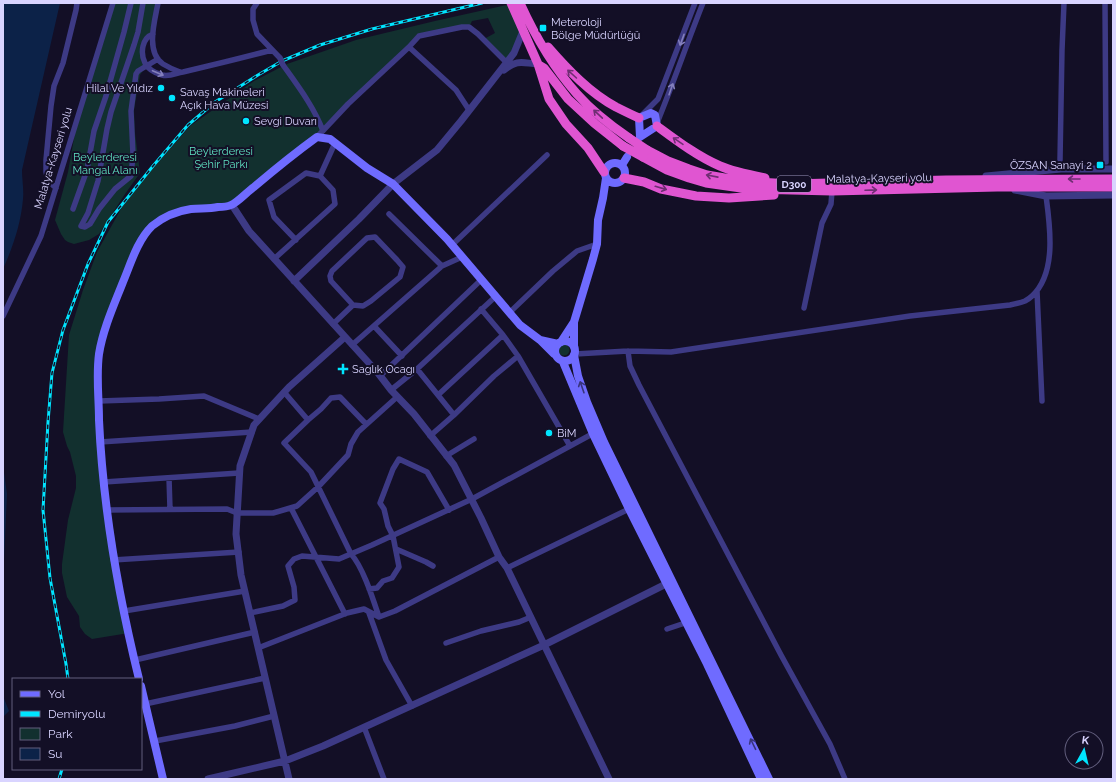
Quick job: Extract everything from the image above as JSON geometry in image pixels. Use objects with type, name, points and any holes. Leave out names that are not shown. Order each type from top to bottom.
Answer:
[{"type":"highway","name":"Malatya-Kayseri yolu","points":[[511,3],[520,8],[523,31],[538,64],[544,68],[568,99],[594,123],[623,146],[645,154],[667,170],[689,178],[706,183],[748,189],[832,191],[998,187],[1113,187]]},
{"type":"highway","name":"D300","points":[[520,8],[550,59],[577,95],[607,123],[629,138],[645,154],[707,175],[742,181],[792,184],[1113,178]]},
{"type":"highway","points":[[534,31],[564,66],[591,91],[615,107],[639,118]]},
{"type":"highway","points":[[538,64],[549,99],[566,124],[588,148],[605,175]]},
{"type":"highway","points":[[656,126],[702,157],[720,166],[739,172],[792,184]]},
{"type":"highway","points":[[624,178],[644,182],[661,189],[689,194],[728,198],[832,191]]},
{"type":"main road","points":[[651,113],[655,116],[656,126],[640,137],[639,118],[651,113]]},
{"type":"main road","points":[[139,678],[114,560],[106,510],[100,442],[97,380],[99,352],[104,331],[131,262],[144,236],[153,226],[165,217],[177,212],[191,209],[232,205],[317,137],[330,139],[367,168],[393,184],[452,245],[520,325],[540,340],[557,358],[563,362],[669,583],[769,779]]},
{"type":"main road","points":[[622,165],[627,157]]},
{"type":"main road","points":[[596,432],[578,376],[574,352],[574,322],[593,259],[598,220],[603,198],[606,166],[615,162],[622,165],[625,171],[624,178],[615,183],[603,198]]},
{"type":"main road","points":[[605,175],[611,183],[615,183]]},
{"type":"main road","points":[[554,354],[554,348],[574,322]]},
{"type":"main road","points":[[540,340],[559,343],[568,341],[574,352]]},
{"type":"main road","points":[[563,362],[570,360],[574,352]]},
{"type":"main road","points":[[689,621],[761,779]]},
{"type":"main road","points":[[142,690],[163,779]]},
{"type":"street","points":[[56,188],[48,181],[46,172],[51,106],[54,86],[64,63],[77,3]]},
{"type":"street","name":"Malatya-Kayseri yolu","points":[[3,316],[41,236],[113,3]]},
{"type":"street","points":[[73,209],[87,170],[94,131],[106,96],[131,3]]},
{"type":"street","points":[[143,3],[138,32],[106,130],[98,182],[88,214],[81,226],[85,227],[90,224],[104,202],[115,189],[131,176],[133,155],[131,111],[136,74],[138,71],[158,59]]},
{"type":"street","points":[[158,3],[152,45],[155,55],[162,63],[180,72]]},
{"type":"street","points":[[257,3],[253,10],[253,20],[258,34],[280,58],[283,65],[302,91],[318,118],[323,131]]},
{"type":"street","points":[[639,118],[658,99],[695,3]]},
{"type":"street","points":[[656,126],[703,3]]},
{"type":"street","points":[[1060,160],[1064,3]]},
{"type":"street","points":[[1105,3],[1106,162]]},
{"type":"street","points":[[317,137],[348,104],[419,36],[469,27],[508,64]]},
{"type":"street","points":[[294,281],[360,219],[393,184],[436,150],[496,76],[508,64],[523,31]]},
{"type":"street","points":[[153,34],[148,36],[144,41],[143,50],[145,62],[150,69],[164,76],[272,50]]},
{"type":"street","points":[[409,47],[456,90],[469,110]]},
{"type":"street","points":[[508,64],[519,62],[538,64]]},
{"type":"street","points":[[320,176],[335,144]]},
{"type":"street","points":[[452,245],[546,155]]},
{"type":"street","points":[[946,180],[1061,169],[1113,169]]},
{"type":"street","points":[[274,259],[296,240],[335,204],[333,190],[320,176],[306,173],[269,200],[274,217],[296,240]]},
{"type":"street","points":[[998,187],[1046,196],[1113,195]]},
{"type":"street","points":[[804,308],[822,223],[831,204],[832,191]]},
{"type":"street","points":[[574,352],[671,352],[910,316],[1010,305],[1026,301],[1037,291],[1047,271],[1049,262],[1050,226],[1046,196]]},
{"type":"street","points":[[232,205],[249,231],[414,414],[454,465],[472,499],[499,557],[507,568],[609,779]]},
{"type":"street","points":[[389,214],[442,266]]},
{"type":"street","points":[[333,324],[353,306],[363,306],[400,277],[403,268],[375,237],[367,238],[332,271],[330,276],[331,281],[353,306]]},
{"type":"street","points":[[509,312],[576,251],[596,244]]},
{"type":"street","points":[[352,345],[442,266],[462,257]]},
{"type":"street","points":[[380,376],[481,280]]},
{"type":"street","points":[[1037,291],[1042,401]]},
{"type":"street","points":[[391,390],[417,370],[495,297]]},
{"type":"street","points":[[481,309],[503,335],[518,356],[570,446]]},
{"type":"street","points":[[374,326],[402,356]]},
{"type":"street","points":[[438,395],[503,335]]},
{"type":"street","points":[[289,779],[241,574],[236,534],[239,473],[254,425],[284,392],[345,337]]},
{"type":"street","points":[[628,351],[630,366],[639,385],[785,662],[830,744],[845,779]]},
{"type":"street","points":[[430,436],[494,376],[518,356]]},
{"type":"street","points":[[417,370],[454,415]]},
{"type":"street","points":[[284,392],[308,420]]},
{"type":"street","points":[[99,401],[204,396],[259,419]]},
{"type":"street","points":[[106,510],[227,509],[237,513],[273,513],[297,506],[348,455],[351,444],[358,432],[397,396]]},
{"type":"street","points":[[366,424],[340,397],[331,398],[284,443],[311,472],[351,554],[356,559],[379,617]]},
{"type":"street","points":[[100,442],[252,432]]},
{"type":"street","points":[[250,613],[282,606],[295,600],[294,587],[288,566],[294,559],[302,556],[340,558],[351,554],[472,499],[596,432]]},
{"type":"street","points":[[446,456],[474,439]]},
{"type":"street","points":[[369,589],[377,588],[383,582],[392,578],[400,567],[393,536],[388,526],[384,509],[380,503],[398,459],[427,472],[449,510]]},
{"type":"street","points":[[104,482],[239,473]]},
{"type":"street","points":[[169,478],[170,509]]},
{"type":"street","points":[[291,508],[344,614]]},
{"type":"street","points":[[507,568],[632,508]]},
{"type":"street","points":[[302,556],[310,545]]},
{"type":"street","points":[[396,549],[433,566]]},
{"type":"street","points":[[114,560],[238,552]]},
{"type":"street","points":[[258,648],[344,614],[364,609],[379,617],[395,611],[499,557]]},
{"type":"street","points":[[208,779],[285,761],[323,746],[544,644],[669,583]]},
{"type":"street","points":[[124,611],[245,591]]},
{"type":"street","points":[[369,613],[386,660],[412,706]]},
{"type":"street","points":[[446,643],[481,631],[519,622],[531,617]]},
{"type":"street","points":[[668,629],[689,621]]},
{"type":"street","points":[[135,660],[254,632]]},
{"type":"street","points":[[145,704],[265,678]]},
{"type":"street","points":[[155,741],[235,726],[274,716]]},
{"type":"street","points":[[364,728],[384,779]]},
{"type":"green space","name":"Beylerderesi Mangal Alanı","points":[[113,3],[158,3],[153,34],[148,36],[143,50],[147,65],[140,75],[134,110],[140,173],[99,234],[89,240],[74,244],[65,240],[55,220],[68,172],[78,116]]},
{"type":"green space","name":"Beylerderesi Şehir Parkı","points":[[511,4],[523,31],[507,62],[484,39],[495,33],[488,18],[472,21],[469,27],[419,36],[317,137],[232,205],[177,212],[144,236],[99,352],[100,442],[129,633],[92,639],[85,634],[80,627],[79,616],[67,597],[62,573],[68,520],[76,488],[76,476],[63,432],[69,335],[97,252],[122,207],[148,174],[190,126],[254,81],[287,64],[356,40]]},
{"type":"green space","points":[[564,344],[568,346],[570,350],[568,354],[564,356],[560,354],[558,350],[560,346]]},
{"type":"water","points":[[3,3],[60,3],[22,170],[22,208],[13,244],[3,269]]},
{"type":"water","points":[[3,465],[7,494],[3,566]]},
{"type":"water","points":[[3,696],[9,711],[3,717]]},
{"type":"railway","points":[[68,678],[50,578],[43,510],[52,373],[63,330],[88,264],[108,222],[188,125],[215,102],[258,75],[282,61],[320,45],[372,29],[482,3]]},
{"type":"railway","points":[[59,779],[62,770]]},
{"type":"place","name":"Meteroloji Bölge Müdürlüğü","points":[[543,28]]},
{"type":"place","name":"Hilal Ve Yıldız","points":[[161,88]]},
{"type":"place","name":"Savaş Makineleri Açık Hava Müzesi","points":[[172,98]]},
{"type":"place","name":"Sevgi Duvarı","points":[[246,121]]},
{"type":"place","name":"ÖZSAN Sanayi 2","points":[[1100,165]]},
{"type":"place","name":"Saglık Ocagı","points":[[343,369]]},
{"type":"place","name":"BiM","points":[[549,433]]}]
